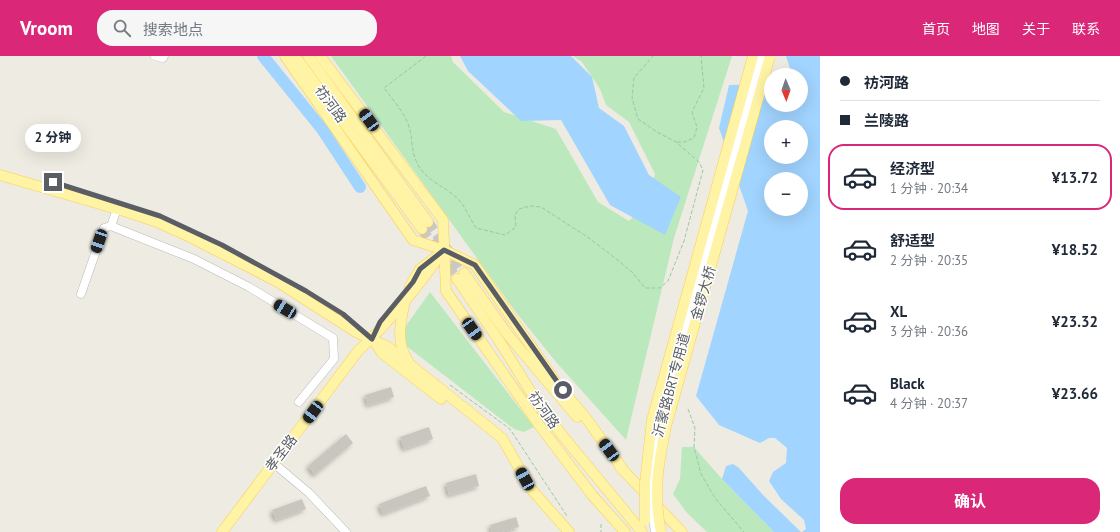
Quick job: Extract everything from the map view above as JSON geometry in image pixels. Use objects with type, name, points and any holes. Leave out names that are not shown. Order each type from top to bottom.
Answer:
[{"type":"main road","name":"祊河路","points":[[285,56],[413,240],[444,250],[475,265],[556,381],[586,418],[624,471]]},
{"type":"main road","name":"祊河路","points":[[295,56],[425,225],[308,56]]},
{"type":"main road","points":[[320,56],[443,220],[446,291],[537,422],[592,495],[625,532]]},
{"type":"main road","name":"金锣大桥","points":[[647,532],[645,484],[652,420],[753,56]]},
{"type":"main road","name":"金锣大桥","points":[[661,532],[656,508],[656,482],[666,426],[770,56]]},
{"type":"main road","points":[[0,168],[127,204],[193,231],[254,261],[343,314],[372,339],[382,353],[497,442],[511,461],[529,492],[563,532]]},
{"type":"main road","points":[[0,175],[157,222],[219,251],[278,282],[356,332],[388,347],[502,438],[530,489],[569,532]]},
{"type":"main road","name":"孝圣路","points":[[227,532],[372,339],[426,275],[444,250]]},
{"type":"main road","name":"孝圣路","points":[[222,532],[358,351],[372,339],[380,322],[413,282],[420,269],[444,250]]},
{"type":"main road","name":"祊河路","points":[[642,532],[562,435],[534,398],[460,276],[555,392],[624,471],[682,532]]},
{"type":"main road","points":[[405,299],[399,335],[402,353],[411,366]]},
{"type":"main road","points":[[537,422],[600,481]]},
{"type":"main road","points":[[663,512],[689,532]]},
{"type":"street","points":[[155,56],[164,58],[164,56]]},
{"type":"street","name":"沂蒙路BRT专用道","points":[[655,532],[650,496],[651,478],[661,416],[762,56]]},
{"type":"street","points":[[111,226],[117,209]]},
{"type":"street","points":[[81,294],[104,228],[111,226],[194,259],[249,287],[333,338],[334,358],[299,402]]},
{"type":"street","points":[[277,466],[309,493],[346,532]]},
{"type":"path","points":[[426,56],[384,88],[406,120],[410,130],[412,150],[419,167],[429,179],[446,189],[459,200],[476,228],[505,235],[516,227],[515,215],[519,209],[530,206],[540,207],[599,246],[633,273],[645,288],[660,288],[668,281],[684,241],[703,170],[700,162],[676,142],[657,132],[638,119],[632,98],[634,78],[652,56]]},
{"type":"path","points":[[676,142],[684,142],[694,138],[696,132],[697,127],[692,112],[704,88],[701,56]]},
{"type":"path","points":[[688,409],[696,428],[694,447],[701,474],[715,498],[744,532]]},
{"type":"path","points":[[601,524],[601,532]]},
{"type":"green space","points":[[331,56],[451,56],[453,62],[504,112],[556,129],[598,202],[629,221],[644,206],[655,174],[629,122],[606,105],[600,89],[582,62],[573,56],[732,56],[674,238],[626,440],[556,362],[515,311]]},
{"type":"green space","points":[[430,292],[534,427],[524,432],[514,429],[405,345],[403,330]]},
{"type":"green space","points":[[682,447],[694,447],[722,479],[774,532],[707,532],[687,513],[673,494],[680,479]]},
{"type":"water","points":[[460,56],[571,56],[592,77],[599,108],[624,126],[649,175],[681,197],[665,235],[610,205],[561,120],[521,121],[468,71]]},
{"type":"water","points":[[786,56],[820,56],[820,532],[802,532],[806,529],[804,520],[781,499],[769,481],[773,472],[786,463],[787,448],[775,438],[769,438],[760,443],[719,425],[696,396],[748,211],[719,128],[729,85],[764,84],[764,112],[808,112],[808,68],[790,68]]},
{"type":"water","points":[[733,464],[739,468],[764,496],[801,532],[774,532],[722,479],[726,466]]},
{"type":"building","points":[[391,387],[394,397],[368,405],[365,395]]},
{"type":"building","points":[[429,427],[433,439],[404,449],[400,437]]},
{"type":"building","points":[[346,434],[353,443],[315,475],[308,466]]},
{"type":"building","points":[[476,474],[479,486],[449,495],[446,483]]},
{"type":"building","points":[[426,486],[430,496],[383,514],[379,504]]},
{"type":"building","points":[[302,499],[306,509],[276,520],[272,510]]},
{"type":"building","points":[[516,517],[519,527],[501,532],[492,532],[490,525]]},
{"type":"waterway","points":[[263,56],[322,129],[360,187]]},
{"type":"tunnel","points":[[428,222],[464,273]]},
{"type":"tunnel","points":[[422,229],[457,279]]},
{"type":"route","points":[[53,182],[127,204],[160,216],[222,245],[281,276],[343,314],[360,327],[372,339],[380,322],[413,282],[420,269],[444,250],[475,265],[563,390]]}]
